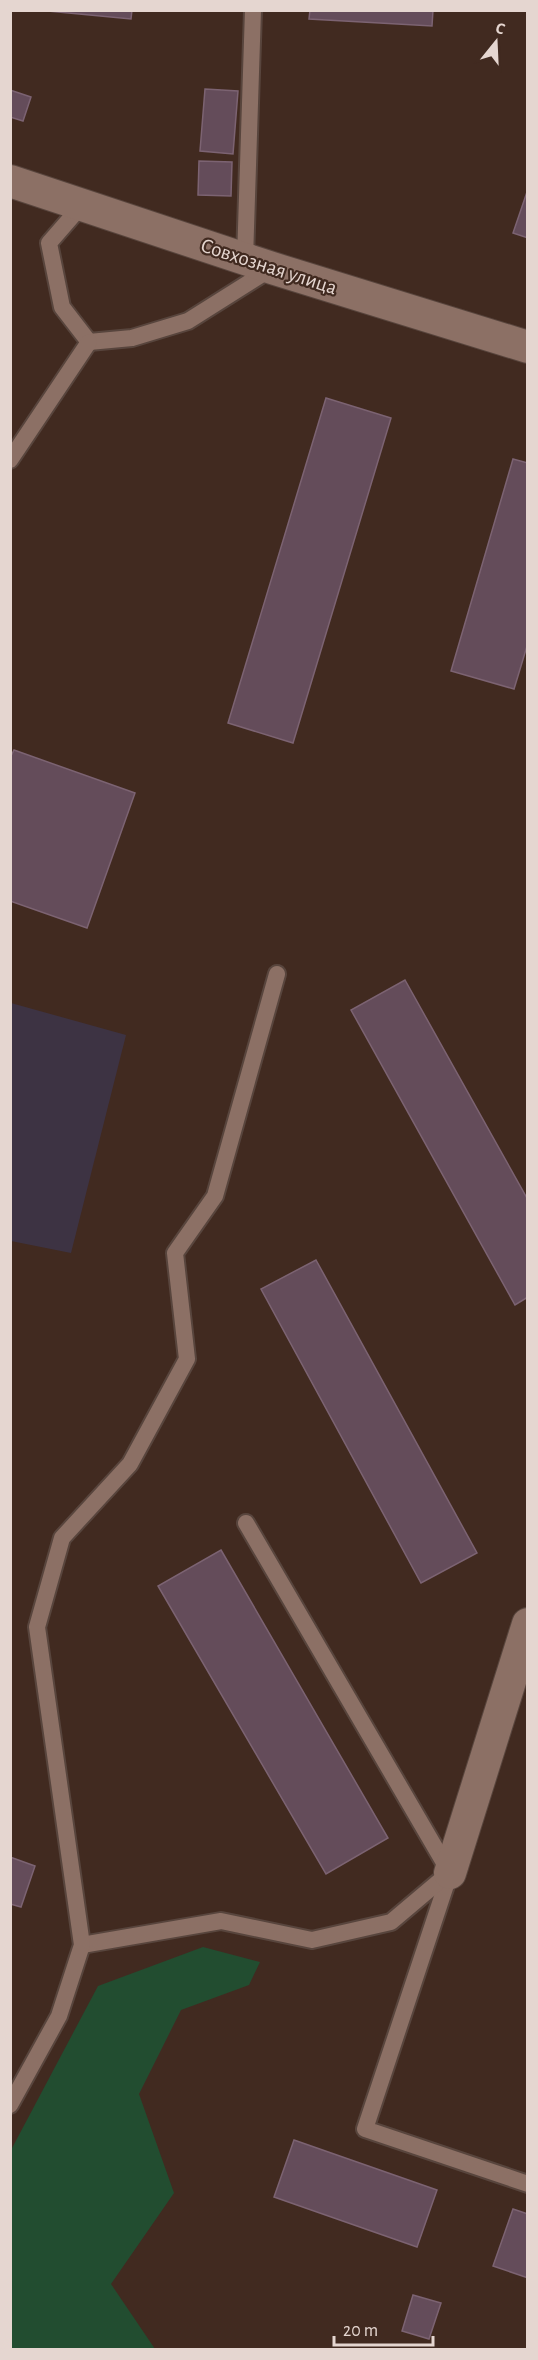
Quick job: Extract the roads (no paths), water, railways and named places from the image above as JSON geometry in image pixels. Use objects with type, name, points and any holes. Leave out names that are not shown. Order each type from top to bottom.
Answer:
[{"type":"street","name":"Совхозная улица","points":[[10,181],[259,263],[528,347]]},
{"type":"street","points":[[450,1873],[528,1624]]},
{"type":"lane","points":[[89,342],[132,338],[188,321],[259,263],[253,10]]},
{"type":"lane","points":[[82,205],[49,243],[62,307],[89,342]]},
{"type":"lane","points":[[10,460],[89,342]]},
{"type":"lane","points":[[10,2105],[59,2016],[82,1945],[37,1627],[62,1538],[130,1464],[187,1359],[175,1253],[215,1196],[277,974]]},
{"type":"lane","points":[[246,1524],[450,1873],[365,2129],[528,2184]]},
{"type":"lane","points":[[82,1945],[221,1921],[312,1941],[391,1922],[450,1873]]}]
